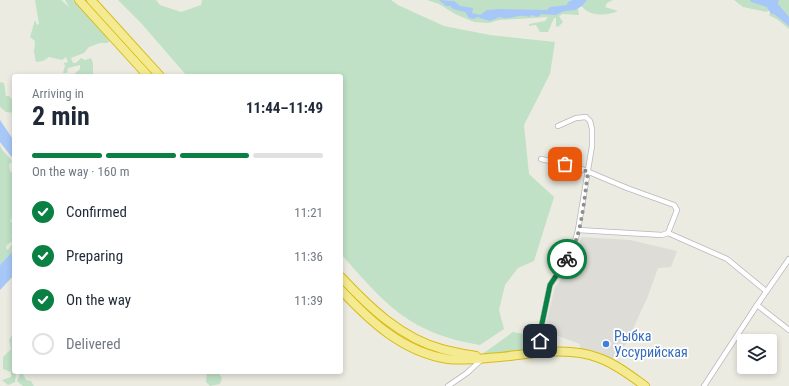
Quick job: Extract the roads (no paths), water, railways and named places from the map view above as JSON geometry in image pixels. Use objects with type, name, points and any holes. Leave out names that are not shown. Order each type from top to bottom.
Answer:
[{"type":"highway","points":[[79,0],[146,74]]},
{"type":"highway","points":[[91,0],[158,74]]},
{"type":"highway","points":[[343,279],[360,297],[390,323],[406,333],[441,349],[482,358]]},
{"type":"highway","points":[[343,292],[379,328],[412,348],[449,359],[576,352],[598,357],[626,372],[645,386]]},
{"type":"highway","points":[[354,304],[360,303],[360,297]]},
{"type":"street","points":[[542,353],[540,333],[550,285],[572,253],[578,230],[592,146],[592,129],[590,122],[583,116],[558,126]]},
{"type":"street","points":[[541,159],[577,167],[674,205],[677,210],[668,233]]},
{"type":"street","points":[[578,230],[652,235],[668,233],[727,259],[766,291]]},
{"type":"street","points":[[704,386],[766,291],[789,259]]},
{"type":"street","points":[[757,305],[789,330]]},
{"type":"street","points":[[448,386],[467,374],[482,358]]},
{"type":"water","points":[[439,0],[454,1],[460,6],[473,8],[472,13],[480,15],[487,10],[500,9],[547,10],[550,7],[567,5],[568,2],[573,0],[587,0],[582,6],[575,10],[564,11],[556,15],[541,14],[538,17],[531,15],[529,17],[500,17],[490,21],[477,17],[474,19],[469,18],[465,12],[453,9],[450,6],[446,6]]},
{"type":"water","points":[[750,0],[779,0],[778,4],[789,17],[789,26],[774,14],[771,14],[767,7],[751,2]]},
{"type":"water","points":[[0,120],[12,138],[12,157],[0,142]]},
{"type":"water","points":[[12,252],[12,277],[0,290],[0,265]]},
{"type":"place","name":"Рыбка Уссурийская","points":[[606,344]]}]
